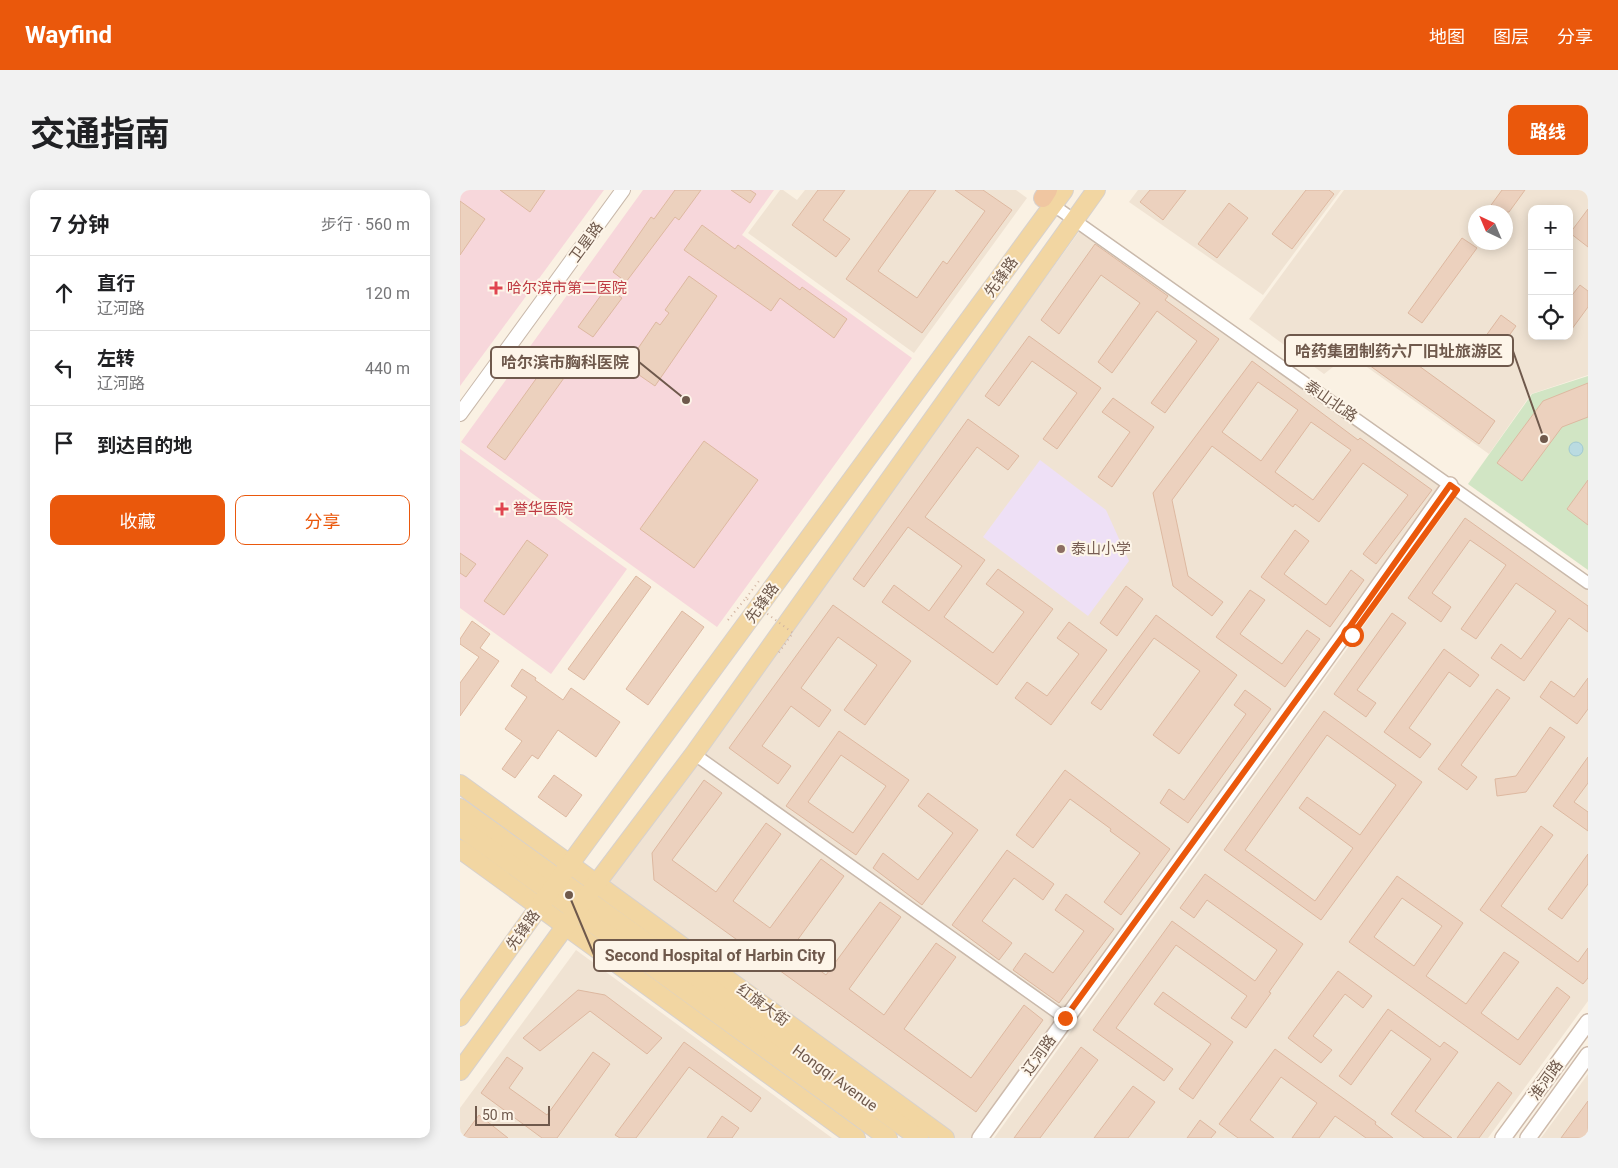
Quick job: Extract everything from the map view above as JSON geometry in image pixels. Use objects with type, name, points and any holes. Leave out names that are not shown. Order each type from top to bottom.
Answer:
[{"type":"main road","name":"先锋路","points":[[460,1017],[571,864],[1044,196],[1064,190]]},
{"type":"main road","points":[[460,1071],[694,754],[1096,190]]},
{"type":"main road","name":"辽河路","points":[[980,1138],[1065,1018],[1453,487]]},
{"type":"main road","name":"辽河路","points":[[989,1138],[1453,487]]},
{"type":"main road","name":"红旗大街","points":[[460,784],[571,864],[581,905],[856,1138]]},
{"type":"main road","name":"Hongqi Avenue","points":[[460,808],[550,892]]},
{"type":"main road","name":"Hongqi Avenue","points":[[460,827],[550,892],[581,905],[918,1138]]},
{"type":"main road","points":[[460,849],[550,892]]},
{"type":"main road","name":"红旗大街","points":[[581,905],[945,1138]]},
{"type":"main road","name":"Hongqi Avenue","points":[[581,905],[888,1138]]},
{"type":"main road","name":"淮河路","points":[[1503,1138],[1588,1022]]},
{"type":"main road","name":"淮河路","points":[[1528,1138],[1588,1055]]},
{"type":"street","name":"卫星路","points":[[460,414],[624,190]]},
{"type":"street","name":"泰山北路","points":[[1044,196],[1075,220],[1588,583]]},
{"type":"street","points":[[694,754],[1065,1018]]},
{"type":"path","points":[[728,620],[759,581]]},
{"type":"path","points":[[746,598],[793,633],[777,655]]},
{"type":"shaded area","name":"哈尔滨市第二医院","points":[[460,190],[604,190],[460,386]]},
{"type":"shaded area","points":[[643,190],[774,190],[742,235],[912,358],[717,627],[461,442]]},
{"type":"shaded area","points":[[780,190],[783,190],[797,200],[805,190],[1016,190],[1027,198],[914,353],[748,233]]},
{"type":"shaded area","points":[[1138,190],[1341,190],[1263,295],[1129,202]]},
{"type":"shaded area","points":[[1344,190],[1588,190],[1588,375],[1531,394],[1489,454],[1357,360],[1359,357],[1351,353],[1324,374],[1249,319]]},
{"type":"shaded area","points":[[1081,229],[1443,485],[974,1138],[952,1138],[605,884]]},
{"type":"shaded area","name":"誉华医院","points":[[460,449],[627,569],[551,674],[460,608]]},
{"type":"shaded area","name":"泰山小学","points":[[1040,460],[1106,510],[1129,561],[1088,616],[983,537]]},
{"type":"shaded area","points":[[1458,495],[1588,587],[1588,1001],[1488,1138],[994,1138]]},
{"type":"shaded area","points":[[576,950],[832,1138],[460,1138],[460,1108]]},
{"type":"shaded area","points":[[1588,1074],[1588,1138],[1541,1138]]},
{"type":"green space","points":[[1588,376],[1588,570],[1468,484],[1532,394]]},
{"type":"water","points":[[1573,442],[1579,442],[1583,449],[1579,456],[1573,456],[1569,452],[1569,446]]},
{"type":"building","points":[[500,190],[545,190],[530,212]]},
{"type":"building","points":[[675,190],[701,190],[679,220],[675,217],[626,282],[613,272],[651,217],[654,219]]},
{"type":"building","points":[[731,190],[750,190],[756,194],[750,203]]},
{"type":"building","points":[[818,190],[845,190],[823,220],[850,239],[836,257],[792,225]]},
{"type":"building","points":[[910,190],[936,190],[878,271],[917,298],[943,261],[947,264],[985,211],[955,190],[983,190],[1012,210],[922,333],[846,279]]},
{"type":"building","points":[[1150,190],[1186,190],[1163,220],[1140,202]]},
{"type":"building","points":[[1306,190],[1329,190],[1334,194],[1292,249],[1272,234]]},
{"type":"building","points":[[1502,190],[1525,190],[1513,206],[1491,205]]},
{"type":"building","points":[[460,201],[485,219],[460,255]]},
{"type":"building","points":[[1229,203],[1248,218],[1217,258],[1198,244]]},
{"type":"building","points":[[1588,209],[1588,247],[1573,235],[1573,229]]},
{"type":"building","points":[[702,225],[735,249],[738,245],[800,290],[802,287],[847,319],[834,338],[780,298],[771,311],[684,250]]},
{"type":"building","points":[[1462,238],[1468,242],[1468,250],[1476,250],[1422,323],[1408,313]]},
{"type":"building","points":[[1095,244],[1168,296],[1165,300],[1219,339],[1165,413],[1151,403],[1197,341],[1157,311],[1112,373],[1098,362],[1140,303],[1101,275],[1059,334],[1041,320]]},
{"type":"building","points":[[689,276],[717,296],[655,386],[626,366],[656,322],[660,325],[669,313],[665,310]]},
{"type":"building","points":[[1580,285],[1588,291],[1588,307],[1573,328],[1573,295]]},
{"type":"building","points":[[607,287],[622,298],[593,337],[578,327]]},
{"type":"building","points":[[1501,315],[1516,326],[1487,366],[1472,355]]},
{"type":"building","points":[[1029,336],[1101,388],[1057,449],[1043,439],[1077,393],[1032,361],[999,406],[985,396]]},
{"type":"building","points":[[1379,337],[1495,421],[1479,444],[1362,360]]},
{"type":"building","points":[[551,358],[569,371],[505,460],[487,447]]},
{"type":"building","points":[[1252,361],[1358,440],[1360,438],[1432,490],[1376,564],[1363,554],[1408,495],[1363,463],[1319,522],[1295,504],[1293,507],[1212,446],[1172,500],[1188,576],[1223,602],[1212,616],[1173,586],[1153,493]],"holes":[[[1258,382],[1298,410],[1261,461],[1222,432]],[[1311,422],[1351,450],[1313,500],[1275,472]]]},
{"type":"building","points":[[1588,383],[1588,417],[1562,427],[1522,481],[1497,463],[1543,401]]},
{"type":"building","points":[[1113,398],[1154,427],[1112,487],[1098,477],[1130,432],[1102,412]]},
{"type":"building","points":[[968,419],[1019,456],[1008,470],[977,447],[925,517],[985,560],[944,617],[993,653],[1024,612],[986,584],[998,569],[1053,609],[997,685],[882,602],[894,585],[929,611],[962,566],[908,527],[864,587],[853,579]]},
{"type":"building","points":[[704,441],[758,480],[694,568],[640,529]]},
{"type":"building","points":[[1588,480],[1588,525],[1567,509]]},
{"type":"building","points":[[1465,518],[1588,606],[1588,632],[1569,618],[1524,681],[1491,658],[1501,644],[1521,659],[1556,611],[1516,583],[1476,639],[1461,629],[1506,565],[1470,540],[1432,593],[1451,607],[1441,622],[1408,598]]},
{"type":"building","points":[[1295,530],[1309,541],[1284,574],[1326,605],[1351,570],[1364,580],[1330,627],[1261,577]]},
{"type":"building","points":[[527,540],[548,555],[504,615],[484,601]]},
{"type":"building","points":[[460,553],[476,564],[466,577],[460,573]]},
{"type":"building","points":[[636,576],[651,587],[584,680],[568,669]]},
{"type":"building","points":[[1126,586],[1143,599],[1117,636],[1100,623]]},
{"type":"building","points":[[1250,590],[1265,600],[1240,634],[1282,664],[1307,630],[1320,639],[1285,687],[1216,637]]},
{"type":"building","points":[[833,605],[911,661],[865,725],[844,710],[877,665],[838,637],[801,688],[831,710],[819,727],[791,706],[762,746],[791,766],[778,784],[729,748]]},
{"type":"building","points":[[682,611],[704,627],[648,705],[626,689]]},
{"type":"building","points":[[1392,613],[1406,623],[1357,690],[1376,703],[1366,717],[1334,694]]},
{"type":"building","points":[[1156,615],[1237,675],[1179,754],[1153,735],[1200,671],[1154,638],[1101,710],[1091,703]]},
{"type":"building","points":[[472,621],[490,634],[480,648],[499,661],[460,716],[460,683],[479,657],[460,644],[460,639]]},
{"type":"building","points":[[1069,622],[1107,650],[1051,725],[1015,698],[1027,682],[1047,696],[1079,654],[1057,638]]},
{"type":"building","points":[[1444,649],[1479,675],[1470,687],[1449,672],[1409,728],[1431,744],[1420,758],[1384,732]]},
{"type":"building","points":[[522,669],[563,700],[571,688],[620,722],[596,757],[558,730],[538,759],[532,755],[515,778],[502,769],[522,741],[505,729],[527,697],[511,686]]},
{"type":"building","points":[[1588,678],[1588,709],[1577,724],[1540,697],[1551,681],[1574,697]]},
{"type":"building","points":[[1497,689],[1510,698],[1461,765],[1477,777],[1467,790],[1438,769]]},
{"type":"building","points":[[1245,690],[1271,709],[1188,823],[1160,803],[1169,789],[1184,800],[1246,714],[1234,705]]},
{"type":"building","points":[[1324,711],[1422,782],[1321,920],[1224,850]],"holes":[[[1327,735],[1396,785],[1360,835],[1307,797],[1299,808],[1353,848],[1315,901],[1245,850]]]},
{"type":"building","points":[[1550,727],[1565,737],[1526,792],[1497,796],[1495,779],[1516,776]]},
{"type":"building","points":[[839,731],[909,780],[856,855],[786,806]],"holes":[[[841,755],[886,786],[853,833],[808,802]]]},
{"type":"building","points":[[1588,757],[1588,783],[1574,802],[1588,812],[1588,831],[1553,806]]},
{"type":"building","points":[[1065,770],[1170,849],[1121,915],[1104,902],[1140,853],[1110,831],[1111,829],[1070,799],[1033,848],[1016,835]]},
{"type":"building","points":[[554,775],[582,795],[566,817],[538,797]]},
{"type":"building","points":[[704,780],[722,793],[672,860],[716,892],[766,823],[781,834],[733,901],[770,928],[821,859],[844,876],[791,949],[826,975],[880,902],[901,917],[849,989],[884,1015],[936,943],[956,957],[904,1029],[971,1078],[1024,1005],[1043,1020],[976,1112],[654,880],[652,853]]},
{"type":"building","points":[[928,793],[978,830],[922,905],[873,868],[883,853],[918,880],[953,833],[918,806]]},
{"type":"building","points":[[1541,826],[1553,835],[1501,906],[1578,962],[1588,948],[1588,978],[1583,984],[1480,910]]},
{"type":"building","points":[[1007,850],[1054,884],[1043,900],[1014,878],[982,921],[1012,943],[999,960],[952,925]]},
{"type":"building","points":[[1588,854],[1588,884],[1562,919],[1548,909]]},
{"type":"building","points":[[1205,874],[1303,944],[1246,1028],[1231,1018],[1247,996],[1176,945],[1116,1028],[1173,1069],[1164,1081],[1093,1030],[1172,921],[1255,981],[1277,950],[1207,900],[1194,918],[1180,908]]},
{"type":"building","points":[[1397,876],[1463,923],[1426,976],[1466,1004],[1504,952],[1519,962],[1481,1013],[1518,1040],[1557,987],[1570,997],[1520,1065],[1349,942]],"holes":[[[1402,898],[1442,926],[1414,966],[1374,937]]]},
{"type":"building","points":[[1066,894],[1114,929],[1059,1003],[1013,970],[1025,953],[1053,973],[1084,931],[1055,910]]},
{"type":"building","points":[[1338,971],[1372,996],[1363,1008],[1345,994],[1313,1036],[1332,1050],[1321,1063],[1288,1038]]},
{"type":"building","points":[[578,990],[605,995],[662,1038],[647,1054],[590,1011],[540,1051],[523,1038]]},
{"type":"building","points":[[1163,992],[1233,1042],[1193,1099],[1179,1089],[1211,1044],[1154,1004]]},
{"type":"building","points":[[1388,1009],[1440,1047],[1444,1042],[1458,1052],[1415,1111],[1452,1138],[1424,1138],[1391,1114],[1431,1059],[1391,1030],[1351,1085],[1339,1076]]},
{"type":"building","points":[[684,1042],[761,1098],[751,1112],[689,1067],[636,1138],[620,1138],[615,1135]]},
{"type":"building","points":[[1081,1047],[1098,1060],[1040,1138],[1014,1138]]},
{"type":"building","points":[[1275,1049],[1376,1122],[1375,1124],[1393,1138],[1366,1138],[1335,1116],[1319,1138],[1292,1138],[1317,1103],[1281,1077],[1250,1120],[1274,1138],[1238,1138],[1219,1124]]},
{"type":"building","points":[[593,1052],[610,1064],[557,1138],[542,1138],[481,1093],[507,1057],[523,1068],[509,1088],[547,1115]]},
{"type":"building","points":[[1498,1082],[1512,1093],[1479,1138],[1457,1138]]},
{"type":"building","points":[[1133,1086],[1155,1102],[1128,1138],[1094,1138]]},
{"type":"building","points":[[1588,1101],[1588,1135],[1586,1138],[1561,1138]]},
{"type":"building","points":[[479,1115],[508,1138],[462,1138]]},
{"type":"building","points":[[722,1116],[739,1128],[732,1138],[707,1138]]},
{"type":"building","points":[[1200,1120],[1216,1132],[1211,1138],[1187,1138]]},
{"type":"place","name":"哈尔滨市第二医院","points":[[496,288]]},
{"type":"place","name":"哈尔滨市胸科医院","points":[[686,400]]},
{"type":"place","name":"哈药集团制药六厂旧址旅游区","points":[[1544,439]]},
{"type":"place","name":"誉华医院","points":[[502,509]]},
{"type":"place","name":"泰山小学","points":[[1061,549]]},
{"type":"place","name":"Second Hospital of Harbin City","points":[[569,895]]},
{"type":"route","points":[[1065,1018],[1348,629],[1450,485],[1457,490],[1352,635]]}]
